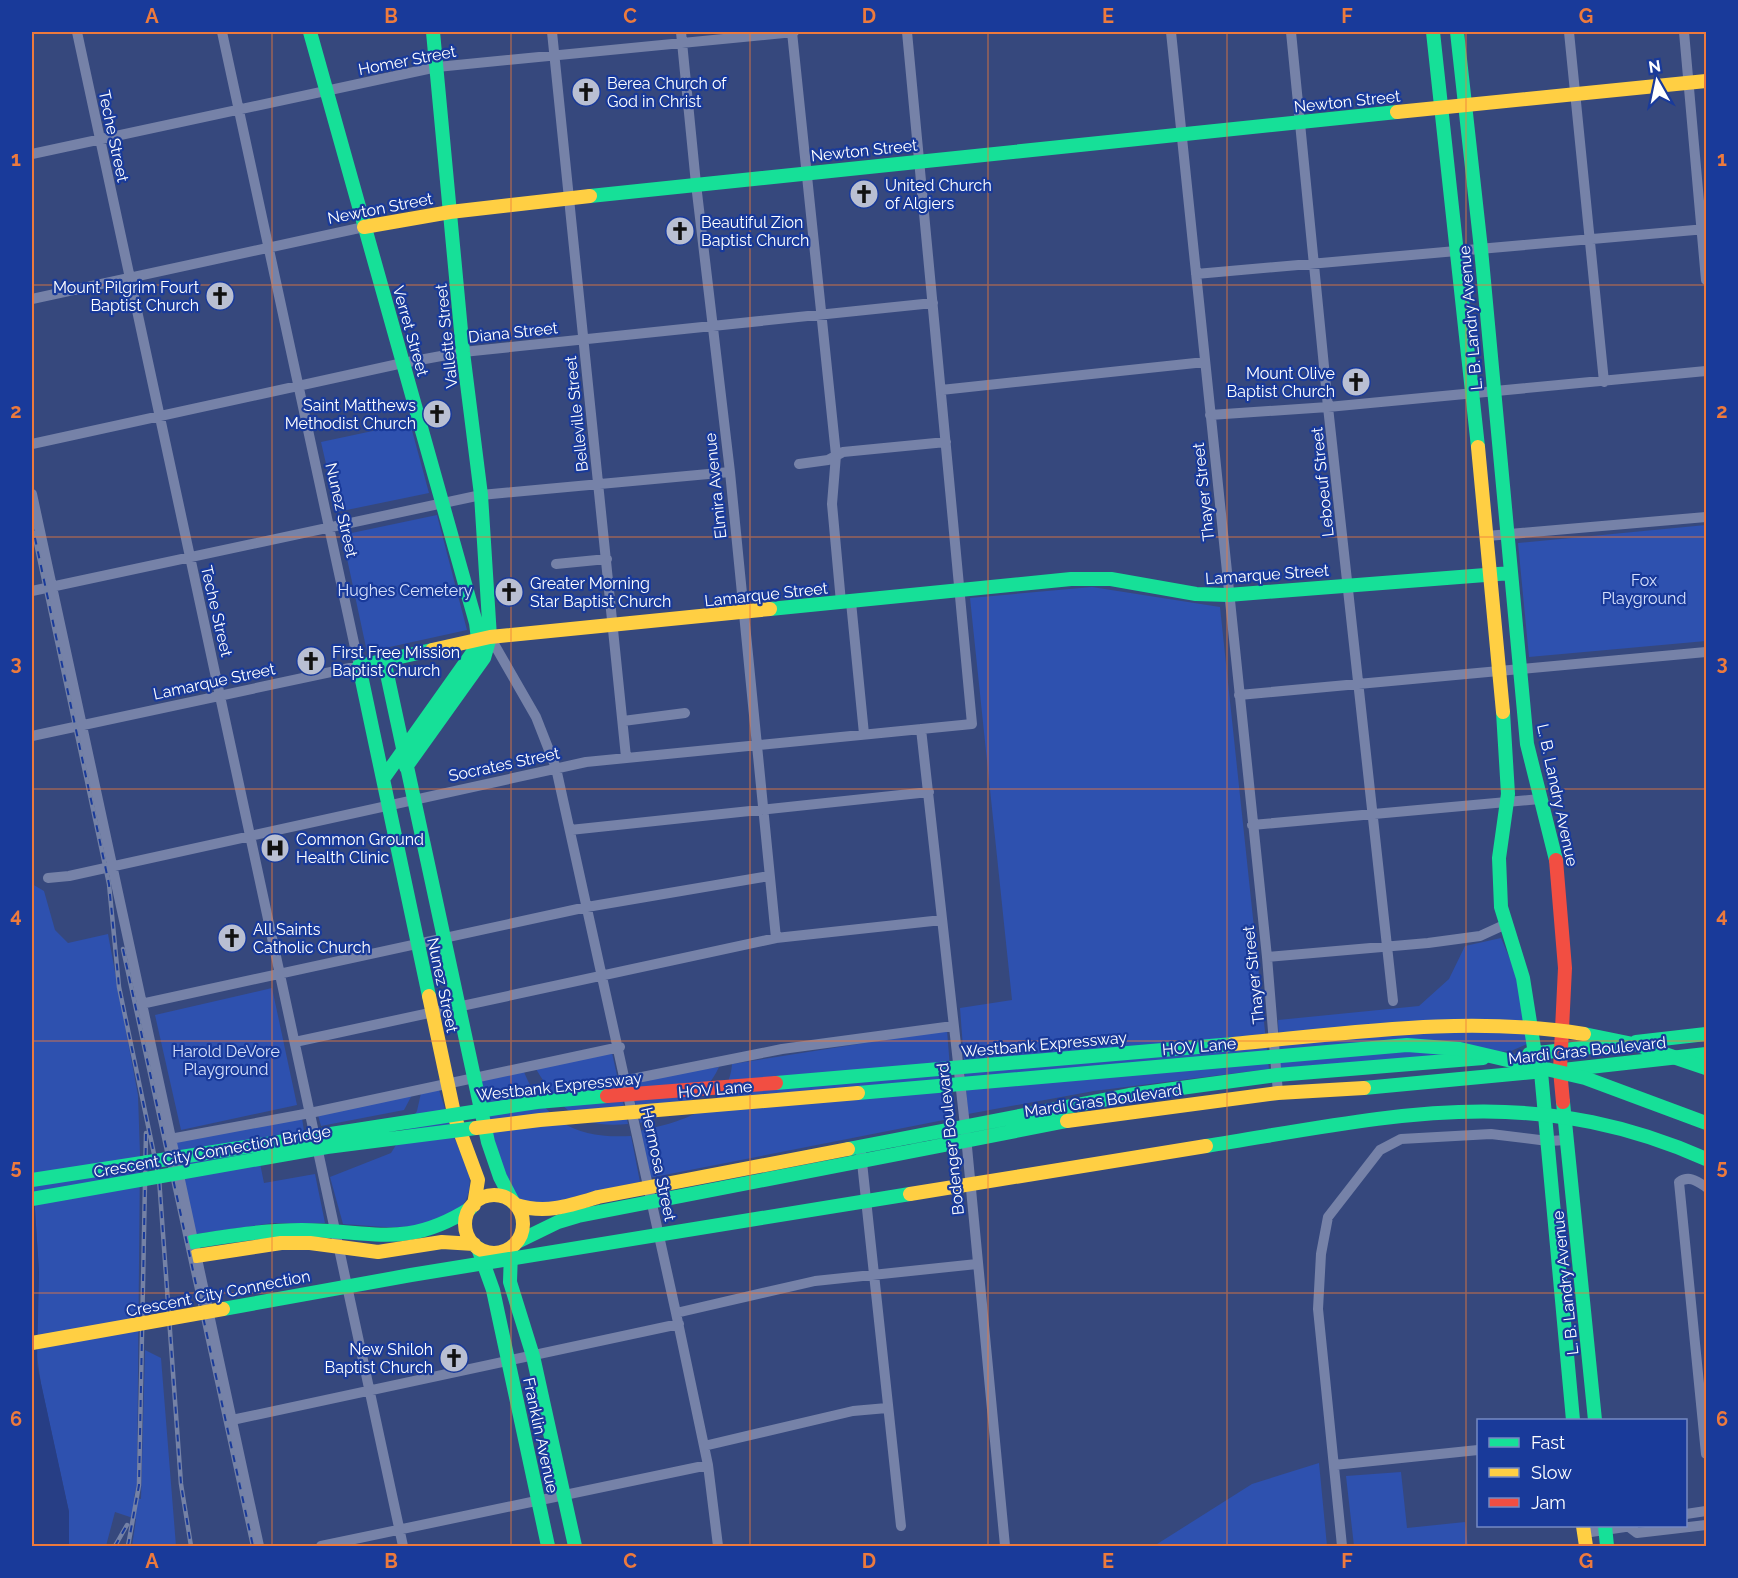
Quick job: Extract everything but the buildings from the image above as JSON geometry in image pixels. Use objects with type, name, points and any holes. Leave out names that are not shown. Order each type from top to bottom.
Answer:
[{"type":"main road","name":"Verret Street","points":[[310,32],[476,622],[484,638]]},
{"type":"main road","name":"Vallette Street","points":[[433,32],[463,352],[481,495],[484,638]]},
{"type":"main road","name":"L. B. Landry Avenue","points":[[1433,32],[1500,670],[1506,749],[1507,802],[1499,858],[1499,887],[1504,926],[1523,978],[1535,1054],[1541,1072],[1573,1419]]},
{"type":"main road","name":"L. B. Landry Avenue","points":[[1457,32],[1481,249],[1527,744],[1555,848],[1565,940],[1560,1070],[1595,1419]]},
{"type":"main road","name":"Newton Street","points":[[364,227],[450,212],[696,184],[1707,81]]},
{"type":"main road","name":"Lamarque Street","points":[[359,666],[484,638],[1071,579],[1111,579],[1196,594],[1228,595],[1511,573]]},
{"type":"main road","points":[[383,779],[484,638]]},
{"type":"main road","points":[[406,767],[484,658],[484,638]]},
{"type":"main road","name":"Nunez Street","points":[[384,660],[473,1078],[491,1153],[514,1204]]},
{"type":"main road","name":"Nunez Street","points":[[359,666],[455,1118],[478,1180],[472,1206]]},
{"type":"main road","name":"Westbank Expressway","points":[[32,1180],[380,1124],[537,1102],[1057,1060],[1427,1026],[1488,1024],[1548,1028],[1658,1050],[1707,1068]]},
{"type":"main road","name":"Mardi Gras Boulevard","points":[[515,1244],[543,1229],[578,1216],[650,1196],[965,1132],[1129,1095],[1277,1075],[1535,1054],[1707,1034]]},
{"type":"main road","name":"HOV Lane","points":[[398,1138],[540,1120],[1407,1045],[1460,1049],[1585,1078],[1707,1123]]},
{"type":"main road","name":"Mardi Gras Boulevard","points":[[965,1132],[1278,1093],[1405,1085],[1707,1053]]},
{"type":"main road","name":"Crescent City Connection","points":[[32,1343],[411,1275],[1291,1131],[1457,1109],[1505,1109],[1578,1119],[1637,1132],[1678,1145],[1707,1159]]},
{"type":"main road","name":"Crescent City Connection Bridge","points":[[32,1199],[327,1147],[398,1138]]},
{"type":"main road","points":[[194,1249],[272,1230],[336,1232],[371,1237],[404,1236],[432,1230],[490,1196],[504,1197],[514,1204],[523,1223],[509,1256],[510,1282],[533,1356]]},
{"type":"main road","name":"Mardi Gras Boulevard","points":[[514,1204],[544,1213],[598,1197],[650,1196]]},
{"type":"main road","points":[[472,1206],[466,1226],[476,1246]]},
{"type":"main road","points":[[194,1249],[309,1243],[377,1252],[405,1250],[453,1239],[493,1253],[515,1244]]},
{"type":"main road","name":"Franklin Avenue","points":[[476,1246],[490,1278],[548,1546]]},
{"type":"main road","name":"Franklin Avenue","points":[[533,1356],[575,1546]]},
{"type":"main road","points":[[1605,1528],[1608,1546]]},
{"type":"street","name":"Teche Street","points":[[77,32],[403,1546]]},
{"type":"street","name":"Nunez Street","points":[[222,32],[297,388],[359,666]]},
{"type":"street","name":"Belleville Street","points":[[552,32],[626,757]]},
{"type":"street","name":"Homer Street","points":[[32,154],[437,67],[555,55],[682,37],[792,32]]},
{"type":"street","points":[[792,32],[836,455],[832,504],[864,734]]},
{"type":"street","points":[[907,32],[959,590]]},
{"type":"street","name":"Thayer Street","points":[[1171,32],[1267,957],[1278,1093]]},
{"type":"street","name":"Leboeuf Street","points":[[1291,32],[1316,266],[1328,407],[1385,946],[1393,1001]]},
{"type":"street","points":[[1569,32],[1604,382]]},
{"type":"street","points":[[1684,32],[1705,229],[1707,280]]},
{"type":"street","name":"Elmira Avenue","points":[[682,37],[696,184],[730,472],[776,938]]},
{"type":"street","name":"Newton Street","points":[[32,299],[364,227]]},
{"type":"street","points":[[1196,274],[1316,266],[1591,238],[1705,229]]},
{"type":"street","name":"Diana Street","points":[[32,444],[463,352],[933,303]]},
{"type":"street","points":[[941,390],[1205,362]]},
{"type":"street","points":[[1210,415],[1328,407],[1707,371]]},
{"type":"street","points":[[799,464],[828,460],[843,452],[946,442]]},
{"type":"street","points":[[32,591],[481,495],[730,472]]},
{"type":"street","points":[[32,494],[259,1546]]},
{"type":"street","points":[[1487,536],[1707,517]]},
{"type":"street","points":[[556,564],[607,559]]},
{"type":"street","name":"Socrates Street","points":[[48,878],[113,866],[556,768],[626,757],[972,724],[959,590]]},
{"type":"street","name":"Hermosa Street","points":[[484,638],[536,717],[556,768],[586,907],[620,1047],[708,1465],[717,1541]]},
{"type":"street","points":[[1239,694],[1358,685],[1707,651]]},
{"type":"street","name":"Lamarque Street","points":[[32,736],[359,666]]},
{"type":"street","points":[[623,721],[685,713]]},
{"type":"street","name":"Bodenger Boulevard","points":[[921,729],[965,1132],[1005,1546]]},
{"type":"street","points":[[570,831],[929,792]]},
{"type":"street","points":[[1252,825],[1372,816],[1540,799]]},
{"type":"street","points":[[141,1004],[586,907],[769,876]]},
{"type":"street","points":[[295,1042],[776,938],[942,920]]},
{"type":"street","points":[[1267,957],[1480,936],[1504,926]]},
{"type":"street","points":[[627,1080],[782,1049],[953,1026]]},
{"type":"street","points":[[170,1139],[310,1113],[620,1047]]},
{"type":"street","points":[[1342,1546],[1318,1290],[1324,1231],[1328,1217],[1380,1150],[1401,1139],[1491,1134],[1548,1141],[1568,1140]]},
{"type":"street","points":[[861,1153],[900,1526]]},
{"type":"street","points":[[1707,1187],[1693,1179],[1686,1178],[1679,1182],[1707,1454]]},
{"type":"street","points":[[232,1420],[533,1356],[815,1281],[977,1264]]},
{"type":"street","points":[[704,1446],[853,1411],[887,1408]]},
{"type":"street","points":[[1334,1465],[1477,1450]]},
{"type":"street","points":[[321,1546],[708,1465]]},
{"type":"street","points":[[1687,1514],[1707,1511]]},
{"type":"street","points":[[1632,1527],[1637,1533],[1707,1525]]},
{"type":"street","points":[[1584,1535],[1605,1528]]},
{"type":"green space","points":[[410,423],[429,493],[337,512],[321,442]]},
{"type":"green space","name":"Hughes Cemetery","points":[[437,515],[467,630],[367,652],[342,535]]},
{"type":"green space","name":"Fox Playground","points":[[1706,525],[1706,641],[1529,657],[1518,543]]},
{"type":"green space","points":[[1092,587],[1220,607],[1269,1069],[1094,1091],[968,1114],[960,1008],[1012,1000],[970,598]]},
{"type":"green space","points":[[32,884],[44,891],[55,930],[68,943],[108,934],[138,1095],[140,1155],[137,1485],[134,1497],[141,1499],[145,1350],[161,1358],[176,1546],[132,1546],[136,1519],[115,1512],[106,1546],[69,1546],[69,1512],[41,1384],[36,1349],[39,1272],[32,1163]]},
{"type":"green space","points":[[1501,938],[1516,973],[1527,1044],[1511,1051],[1280,1068],[1278,1020],[1419,1006],[1449,979],[1465,946]]},
{"type":"green space","name":"Harold DeVore Playground","points":[[272,988],[297,1105],[181,1130],[155,1015]]},
{"type":"green space","points":[[947,1030],[954,1118],[649,1178],[639,1131],[669,1124],[699,1112],[722,1093],[729,1080],[732,1064]]},
{"type":"green space","points":[[612,1053],[628,1124],[596,1123],[573,1114],[554,1096],[536,1069]]},
{"type":"green space","points":[[719,1067],[713,1078],[696,1097],[675,1110],[640,1123],[630,1080]]},
{"type":"green space","points":[[524,1072],[532,1090],[542,1104],[565,1124],[579,1131],[595,1134],[631,1136],[640,1182],[585,1194],[545,1206],[533,1207],[522,1202],[512,1190],[504,1173],[479,1081]]},
{"type":"green space","points":[[439,1090],[452,1132],[469,1172],[468,1194],[459,1209],[445,1219],[426,1225],[382,1227],[343,1224],[330,1177],[391,1153],[417,1111],[421,1093]]},
{"type":"green space","points":[[412,1095],[404,1110],[321,1126],[318,1115]]},
{"type":"green space","points":[[302,1118],[304,1131],[255,1139],[264,1183],[315,1174],[325,1223],[273,1223],[196,1234],[176,1142]]},
{"type":"green space","points":[[1319,1463],[1327,1546],[1154,1546],[1252,1484]]},
{"type":"green space","points":[[1401,1472],[1407,1528],[1465,1522],[1468,1546],[1354,1546],[1346,1476]]},
{"type":"shaded area","points":[[32,1163],[39,1272],[37,1365],[69,1512],[69,1546],[32,1546]]},
{"type":"railway","points":[[32,524],[109,884],[119,987],[159,1178],[181,1484],[191,1546]]},
{"type":"railway","points":[[123,949],[253,1546]]},
{"type":"railway","points":[[128,1546],[139,1485],[146,1133]]},
{"type":"railway","points":[[115,1546],[127,1525]]},
{"type":"traffic: fast","points":[[310,32],[476,623],[478,639],[473,652],[383,779]]},
{"type":"traffic: fast","points":[[406,767],[484,658],[490,637],[481,495],[463,352],[433,32]]},
{"type":"traffic: fast","points":[[1433,32],[1478,447]]},
{"type":"traffic: fast","points":[[1457,32],[1481,249],[1527,744],[1556,860]]},
{"type":"traffic: fast","points":[[590,196],[1397,112]]},
{"type":"traffic: fast","points":[[770,609],[1071,579],[1111,579],[1196,594],[1228,595],[1511,573]]},
{"type":"traffic: fast","points":[[429,996],[359,666],[432,650]]},
{"type":"traffic: fast","points":[[384,660],[488,1142],[500,1177],[513,1202]]},
{"type":"traffic: fast","points":[[1503,712],[1508,794],[1499,858],[1501,907],[1523,978],[1535,1054],[1541,1072],[1573,1419]]},
{"type":"traffic: fast","points":[[1584,1034],[1638,1045],[1706,1068]]},
{"type":"traffic: fast","points":[[1636,1042],[1706,1034]]},
{"type":"traffic: fast","points":[[776,1083],[1233,1044]]},
{"type":"traffic: fast","points":[[1529,1054],[1617,1044]]},
{"type":"traffic: fast","points":[[858,1093],[1407,1045],[1460,1049],[1585,1078],[1706,1123]]},
{"type":"traffic: fast","points":[[1563,1070],[1706,1054]]},
{"type":"traffic: fast","points":[[848,1149],[1129,1095],[1277,1075],[1483,1058]]},
{"type":"traffic: fast","points":[[1364,1088],[1544,1071]]},
{"type":"traffic: fast","points":[[32,1180],[537,1102],[607,1096]]},
{"type":"traffic: fast","points":[[1563,1102],[1595,1419]]},
{"type":"traffic: fast","points":[[1206,1146],[1397,1117],[1458,1112],[1517,1113],[1578,1120],[1641,1135],[1706,1159]]},
{"type":"traffic: fast","points":[[517,1242],[558,1222],[578,1216],[1067,1121]]},
{"type":"traffic: fast","points":[[32,1199],[327,1147],[476,1128]]},
{"type":"traffic: fast","points":[[223,1309],[411,1275],[910,1194]]},
{"type":"traffic: fast","points":[[192,1242],[288,1230],[388,1235],[407,1233],[448,1221],[471,1208]]},
{"type":"traffic: fast","points":[[478,1248],[493,1290],[548,1546]]},
{"type":"traffic: fast","points":[[511,1251],[510,1282],[533,1356],[575,1546]]},
{"type":"traffic: fast","points":[[1605,1527],[1607,1546]]},
{"type":"traffic: slow","points":[[1397,112],[1706,81]]},
{"type":"traffic: slow","points":[[364,227],[450,212],[590,196]]},
{"type":"traffic: slow","points":[[1478,447],[1503,712]]},
{"type":"traffic: slow","points":[[432,650],[490,637],[770,609]]},
{"type":"traffic: slow","points":[[429,996],[455,1118],[478,1180],[474,1205]]},
{"type":"traffic: slow","points":[[1233,1044],[1365,1031],[1452,1026],[1496,1026],[1584,1034]]},
{"type":"traffic: slow","points":[[1067,1121],[1278,1093],[1364,1088]]},
{"type":"traffic: slow","points":[[476,1128],[540,1120],[858,1093]]},
{"type":"traffic: slow","points":[[910,1194],[1206,1146]]},
{"type":"traffic: slow","points":[[516,1205],[537,1209],[557,1208],[598,1197],[848,1149]]},
{"type":"traffic: slow","points":[[494,1195],[510,1200],[518,1208],[523,1224],[518,1240],[510,1248],[494,1253],[478,1248],[470,1240],[465,1224],[470,1208],[478,1200],[494,1195]]},
{"type":"traffic: slow","points":[[196,1256],[281,1243],[310,1243],[378,1252],[442,1242],[474,1244]]},
{"type":"traffic: slow","points":[[32,1343],[223,1309]]},
{"type":"traffic: slow","points":[[1583,1527],[1586,1546]]},
{"type":"traffic: jam","points":[[1556,860],[1565,968],[1560,1070],[1563,1102]]},
{"type":"traffic: jam","points":[[607,1096],[776,1083]]},
{"type":"place","name":"Berea Church of God in Christ","points":[[586,92]]},
{"type":"place","name":"United Church of Algiers","points":[[864,194]]},
{"type":"place","name":"Beautiful Zion Baptist Church","points":[[680,231]]},
{"type":"place","name":"Mount Pilgrim Fourt Baptist Church","points":[[220,296]]},
{"type":"place","name":"Mount Olive Baptist Church","points":[[1356,382]]},
{"type":"place","name":"Saint Matthews Methodist Church","points":[[437,414]]},
{"type":"place","name":"Greater Morning Star Baptist Church","points":[[509,592]]},
{"type":"place","name":"First Free Mission Baptist Church","points":[[311,661]]},
{"type":"place","name":"Common Ground Health Clinic","points":[[275,848]]},
{"type":"place","name":"All Saints Catholic Church","points":[[232,938]]},
{"type":"place","name":"New Shiloh Baptist Church","points":[[454,1358]]}]
